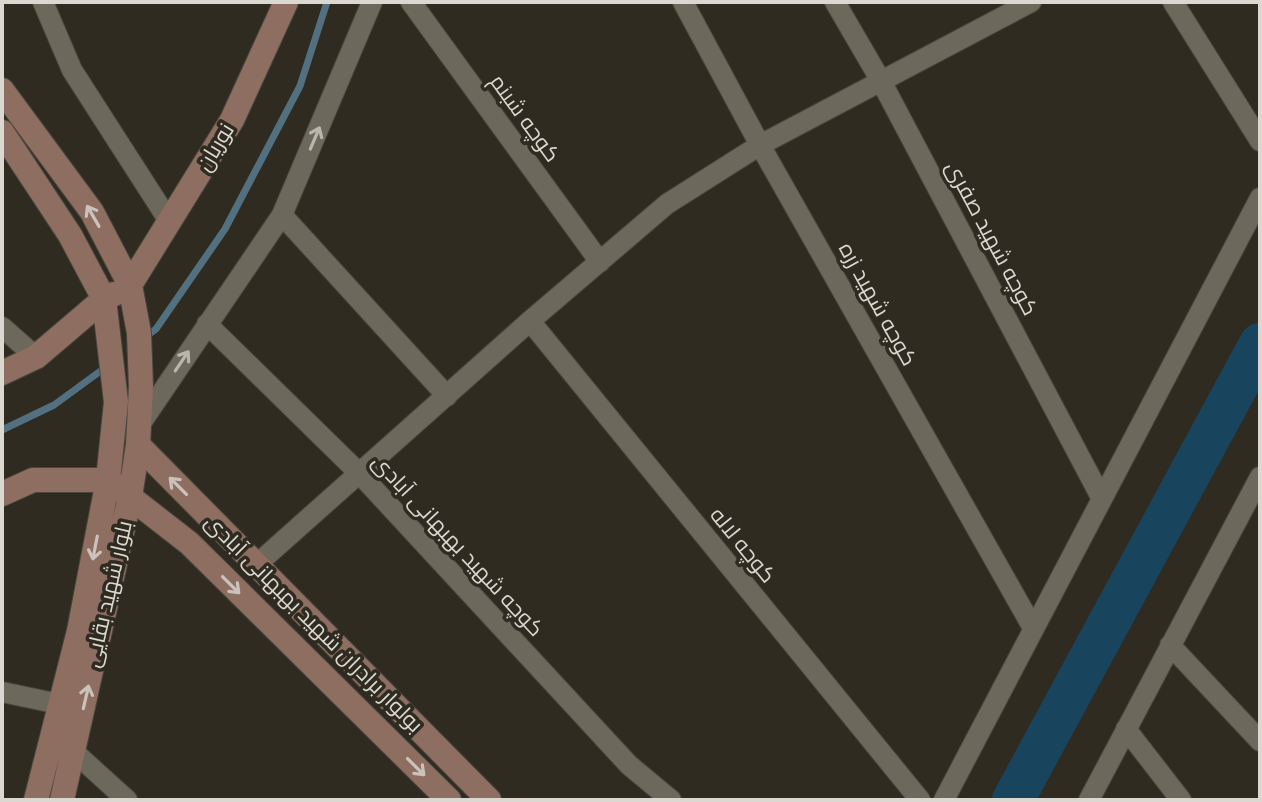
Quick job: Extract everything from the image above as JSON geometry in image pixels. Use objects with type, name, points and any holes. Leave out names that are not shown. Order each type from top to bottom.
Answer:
[{"type":"main road","name":"نوریان","points":[[130,285],[232,120],[286,2]]},
{"type":"main road","name":"بلوار شهید بقایی","points":[[2,90],[92,212],[130,285],[139,333],[141,387],[130,497],[62,800]]},
{"type":"main road","name":"بلوار شهید بقایی","points":[[2,132],[70,235],[104,299],[116,402],[108,480],[79,631],[36,800]]},
{"type":"main road","points":[[2,373],[36,357],[104,299],[130,285]]},
{"type":"main road","name":"بولوار برادران شهید بهبهانی آبادی","points":[[138,435],[256,565],[489,800]]},
{"type":"main road","points":[[2,494],[33,480],[108,480]]},
{"type":"main road","name":"بولوار برادران شهید بهبهانی آبادی","points":[[108,480],[189,543],[449,800]]},
{"type":"street","points":[[43,2],[72,70],[169,221]]},
{"type":"street","points":[[138,435],[207,324],[282,215],[372,2]]},
{"type":"street","name":"کوچه شبنم","points":[[411,2],[600,262]]},
{"type":"street","name":"کوچه شهید زره","points":[[683,2],[760,145],[1033,628]]},
{"type":"street","name":"کوچه شهید صفری","points":[[835,2],[881,81],[1102,499]]},
{"type":"street","points":[[256,565],[530,321],[667,204],[760,145],[1031,2]]},
{"type":"street","points":[[1177,4],[1260,141]]},
{"type":"street","points":[[944,800],[1260,198]]},
{"type":"street","points":[[282,215],[447,396]]},
{"type":"street","name":"کوچه لاله","points":[[530,321],[920,800]]},
{"type":"street","name":"کوچه شهید بهبهانی آبادی","points":[[207,324],[359,473],[629,765],[671,800]]},
{"type":"street","points":[[2,327],[36,357]]},
{"type":"street","points":[[1089,800],[1260,477]]},
{"type":"street","points":[[1170,645],[1260,741]]},
{"type":"street","points":[[2,692],[59,704]]},
{"type":"street","points":[[1126,729],[1181,800]]},
{"type":"street","points":[[73,751],[127,800]]},
{"type":"waterway","points":[[144,338],[156,329],[225,229],[300,86],[327,2]]},
{"type":"waterway","points":[[1013,800],[1260,344]]},
{"type":"waterway","points":[[2,430],[54,405],[106,367]]}]
